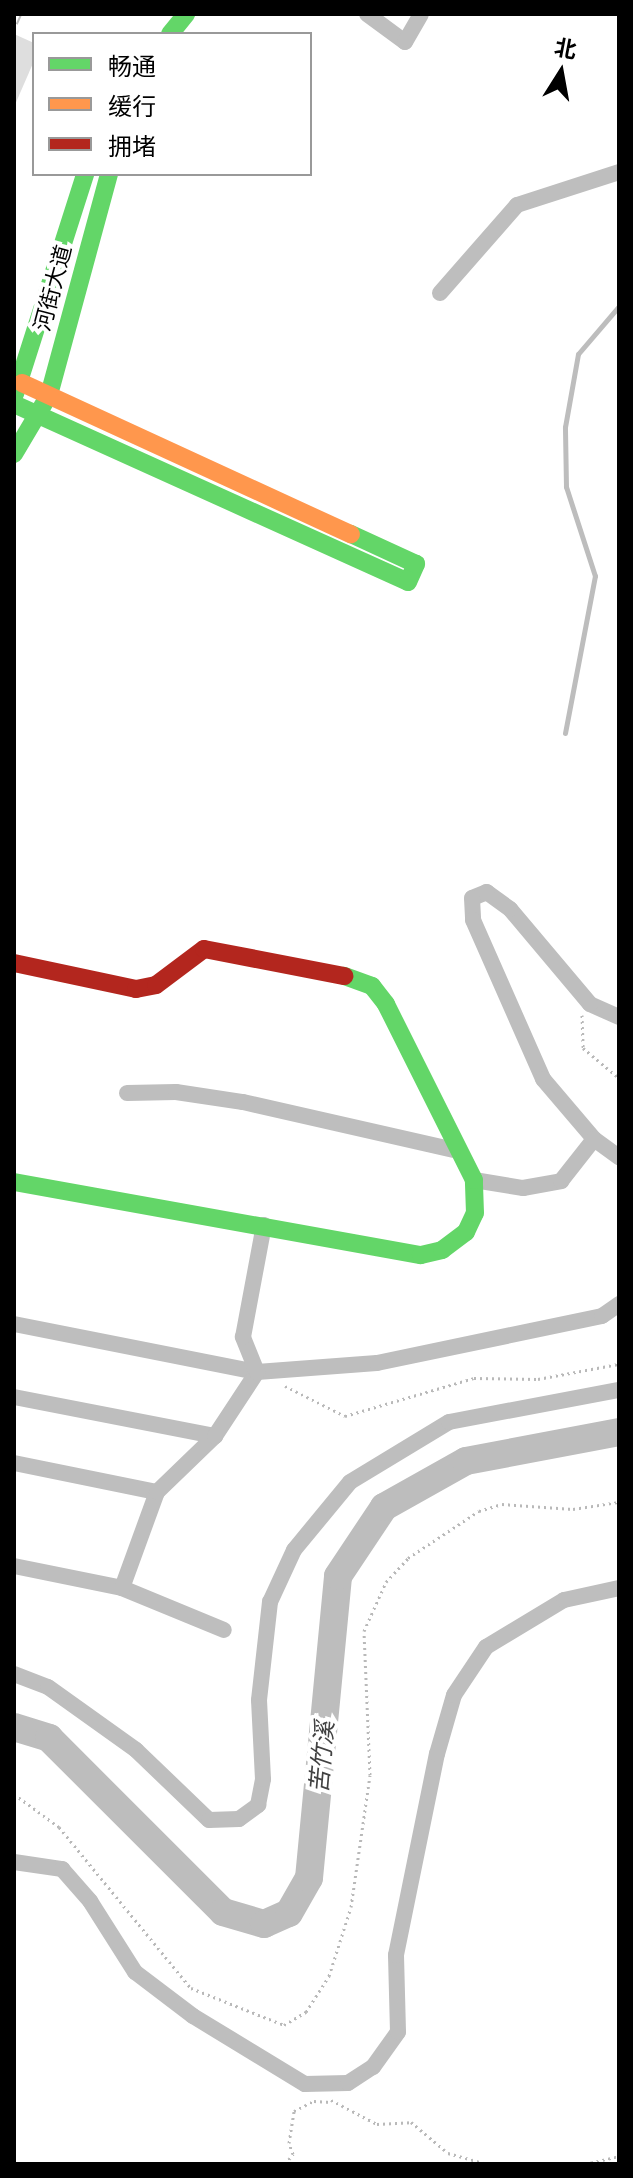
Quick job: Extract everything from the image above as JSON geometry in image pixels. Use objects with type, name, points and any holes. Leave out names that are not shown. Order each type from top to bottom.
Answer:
[{"type":"main road","points":[[172,32],[186,14]]},
{"type":"main road","name":"河街大道","points":[[18,390],[84,176]]},
{"type":"main road","name":"河街大道","points":[[14,454],[49,395],[108,176]]},
{"type":"main road","points":[[14,404],[408,582],[416,564],[49,395],[18,390]]},
{"type":"main road","points":[[14,963],[136,989],[156,985],[204,949],[342,975],[372,986],[386,1004],[454,1150],[474,1180],[475,1213],[466,1232],[442,1250],[421,1255],[14,1182]]},
{"type":"street","points":[[367,14],[405,42],[421,14]]},
{"type":"street","points":[[440,293],[517,205],[619,172]]},
{"type":"street","points":[[619,1017],[590,1004],[510,909],[487,892],[472,898],[473,920],[543,1079],[594,1139],[619,1157]]},
{"type":"street","points":[[127,1093],[176,1092],[243,1102],[454,1150]]},
{"type":"street","points":[[474,1180],[523,1188],[561,1181],[594,1139]]},
{"type":"street","points":[[257,1372],[243,1337],[264,1225]]},
{"type":"street","points":[[14,1324],[257,1372],[377,1363],[602,1316],[619,1304]]},
{"type":"street","points":[[122,1588],[157,1492],[215,1436],[257,1372]]},
{"type":"street","points":[[14,1674],[48,1687],[136,1750],[209,1820],[239,1819],[258,1805],[263,1779],[259,1700],[270,1602],[294,1550],[350,1482],[449,1422],[619,1390]]},
{"type":"street","points":[[14,1397],[215,1436]]},
{"type":"street","points":[[14,1463],[157,1492]]},
{"type":"street","points":[[14,1566],[122,1588],[224,1630]]},
{"type":"street","points":[[14,1862],[62,1869],[90,1901],[135,1972],[193,2016],[305,2084],[348,2083],[373,2067],[398,2032],[396,1955],[437,1754],[454,1695],[486,1647],[564,1600],[619,1588]]},
{"type":"path","points":[[590,1004],[581,1018],[583,1048],[619,1078]]},
{"type":"path","points":[[282,1385],[345,1416],[474,1378],[538,1379],[619,1364]]},
{"type":"path","points":[[14,1794],[59,1827],[191,1988],[284,2025],[306,2012],[329,1976],[351,1907],[370,1775],[364,1631],[386,1582],[408,1558],[479,1511],[502,1504],[573,1509],[619,1502]]},
{"type":"path","points":[[329,2084],[331,2102]]},
{"type":"path","points":[[285,2164],[293,2154],[289,2143],[294,2111],[314,2101],[331,2102],[377,2124],[411,2122],[448,2153],[487,2164]]},
{"type":"path","points":[[585,2164],[619,2156]]},
{"type":"building","points":[[14,34],[32,42],[32,66],[14,107]]},
{"type":"waterway","points":[[565,733],[595,576],[566,487],[565,427],[578,354],[619,306]]},
{"type":"waterway","name":"苦竹溪","points":[[14,1727],[49,1738],[223,1912],[264,1924],[289,1913],[309,1878],[338,1576],[384,1507],[466,1461],[619,1432]]},
{"type":"railway","points":[[14,23],[18,14]]},
{"type":"traffic: fast","points":[[172,32],[186,14]]},
{"type":"traffic: fast","points":[[15,394],[84,176]]},
{"type":"traffic: fast","points":[[14,454],[49,395],[108,176]]},
{"type":"traffic: fast","points":[[14,404],[408,582],[416,564],[351,534]]},
{"type":"traffic: fast","points":[[14,1182],[421,1255],[442,1250],[466,1232],[475,1213],[474,1180],[386,1004],[372,986],[344,976]]},
{"type":"traffic: slow","points":[[22,383],[351,534]]},
{"type":"traffic: jam","points":[[14,963],[136,989],[156,985],[204,949],[344,976]]}]
